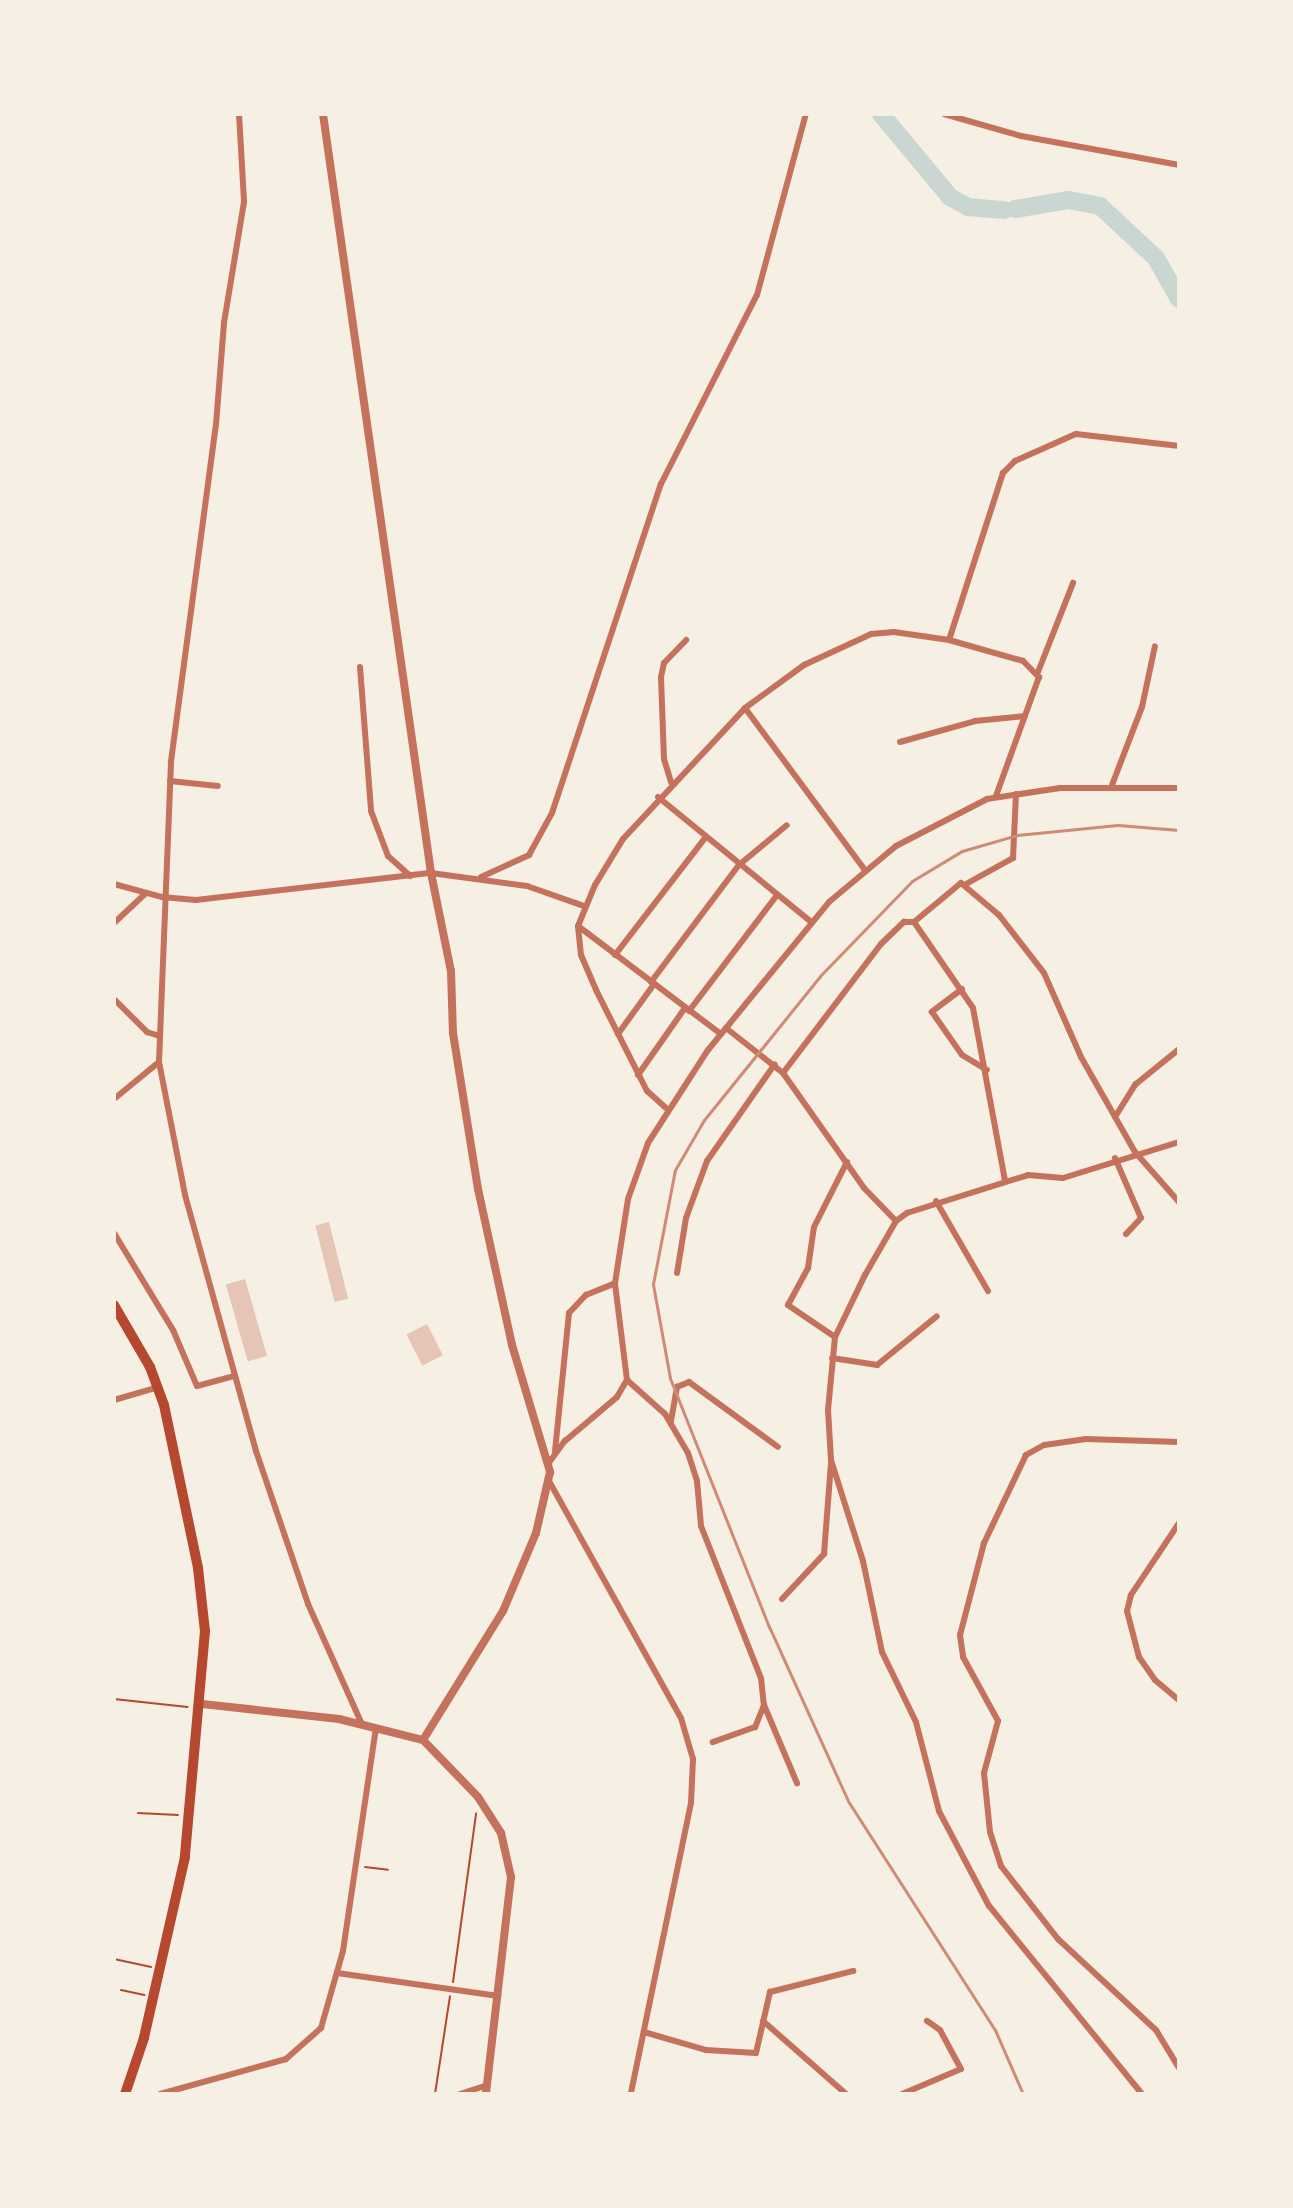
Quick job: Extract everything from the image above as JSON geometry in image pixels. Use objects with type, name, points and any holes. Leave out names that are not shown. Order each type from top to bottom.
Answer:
[{"type":"main road","points":[[114,1305],[159,1387],[203,1593],[201,1706],[191,1816],[160,1969],[125,2094]]},
{"type":"street","points":[[239,114],[244,202],[224,323],[216,424],[170,781],[162,897],[159,1062],[185,1195],[280,1528],[321,1638],[362,1724]]},
{"type":"street","points":[[323,114],[431,873],[451,971],[453,1033],[495,1273],[548,1464],[549,1481],[536,1533],[503,1611],[423,1740]]},
{"type":"street","points":[[481,877],[529,855],[552,813],[661,484],[757,295],[806,114]]},
{"type":"street","points":[[944,114],[1021,136],[1179,165]]},
{"type":"street","points":[[949,640],[1003,473],[1015,461],[1076,434],[1179,446]]},
{"type":"street","points":[[996,796],[1038,672],[1073,583]]},
{"type":"street","points":[[666,1108],[638,1075],[618,1034],[581,955],[578,926],[584,906],[607,862],[658,797],[745,708],[804,665],[853,640],[891,632],[949,640],[1023,661],[1038,672]]},
{"type":"street","points":[[671,782],[664,759],[661,677],[664,663],[686,640]]},
{"type":"street","points":[[1112,785],[1142,707],[1155,646]]},
{"type":"street","points":[[360,667],[371,811],[388,856],[410,876]]},
{"type":"street","points":[[745,708],[864,869]]},
{"type":"street","points":[[900,742],[975,721],[1025,716]]},
{"type":"street","points":[[170,781],[218,786]]},
{"type":"street","points":[[548,1464],[555,1451],[617,1397],[627,1380],[615,1283],[628,1199],[666,1108],[811,922],[864,869],[931,825],[996,796],[1112,785],[1179,788]]},
{"type":"street","points":[[783,1073],[881,944],[904,922],[914,922],[948,890],[966,884],[1013,858],[1016,794]]},
{"type":"street","points":[[658,797],[811,922]]},
{"type":"street","points":[[618,1034],[739,865],[787,825]]},
{"type":"street","points":[[615,955],[706,837]]},
{"type":"street","points":[[114,884],[162,897],[210,898],[431,873],[481,877],[584,906]]},
{"type":"street","points":[[966,884],[1015,933],[1044,973],[1135,1152],[1179,1202]]},
{"type":"street","points":[[114,923],[145,894]]},
{"type":"street","points":[[638,1075],[777,895]]},
{"type":"street","points":[[914,922],[962,989],[977,1021],[1005,1181]]},
{"type":"street","points":[[578,926],[687,1009],[775,1064],[847,1162],[896,1221]]},
{"type":"street","points":[[962,989],[932,1012],[962,1055],[987,1070]]},
{"type":"street","points":[[114,999],[147,1032],[159,1036]]},
{"type":"street","points":[[1115,1117],[1136,1084],[1179,1049]]},
{"type":"street","points":[[114,1099],[159,1062]]},
{"type":"street","points":[[677,1273],[692,1197],[711,1152],[775,1064]]},
{"type":"street","points":[[782,1599],[824,1554],[835,1337],[896,1221],[936,1201],[1005,1181],[1035,1174],[1063,1178],[1115,1158],[1179,1142]]},
{"type":"street","points":[[1115,1158],[1141,1218],[1126,1234]]},
{"type":"street","points":[[835,1337],[788,1305],[808,1268],[814,1227],[847,1162]]},
{"type":"street","points":[[936,1201],[988,1291]]},
{"type":"street","points":[[114,1233],[173,1330],[197,1386],[235,1376]]},
{"type":"street","points":[[555,1451],[569,1313],[586,1295],[615,1283]]},
{"type":"street","points":[[832,1358],[877,1365],[937,1316]]},
{"type":"street","points":[[627,1380],[671,1421],[694,1466],[698,1516],[757,1663],[764,1705],[797,1783]]},
{"type":"street","points":[[671,1421],[677,1387],[689,1382],[778,1447]]},
{"type":"street","points":[[114,1400],[159,1387]]},
{"type":"street","points":[[1179,1442],[1086,1439],[1044,1445],[1026,1455],[984,1543],[960,1645],[998,1721],[984,1773],[990,1832],[1001,1866],[1058,1939],[1156,2030],[1179,2068]]},
{"type":"street","points":[[831,1460],[863,1561],[882,1652],[916,1722],[929,1783],[970,1876],[1029,1958],[1142,2094]]},
{"type":"street","points":[[549,1481],[681,1718],[693,1759],[691,1803],[631,2094]]},
{"type":"street","points":[[1179,1523],[1131,1595],[1127,1611],[1139,1657],[1155,1680],[1179,1700]]},
{"type":"street","points":[[713,1742],[751,1732],[764,1705]]},
{"type":"street","points":[[201,1706],[362,1724],[423,1740],[478,1797],[501,1833],[510,1866],[486,2090],[460,2094]]},
{"type":"street","points":[[160,2094],[286,2059],[307,2046],[321,2028],[337,1973],[376,1728]]},
{"type":"street","points":[[644,2032],[706,2050],[756,2053],[770,1992],[853,1971]]},
{"type":"street","points":[[337,1973],[498,1996]]},
{"type":"street","points":[[763,2021],[846,2094]]},
{"type":"street","points":[[902,2094],[961,2069],[940,2030],[927,2021]]},
{"type":"path","points":[[114,1699],[201,1706]]},
{"type":"path","points":[[435,2094],[478,1797]]},
{"type":"path","points":[[138,1813],[191,1816]]},
{"type":"path","points":[[356,1866],[388,1870]]},
{"type":"path","points":[[114,1959],[160,1969]]},
{"type":"path","points":[[121,1990],[153,1997]]},
{"type":"building","points":[[329,1222],[348,1299],[335,1302],[315,1225]]},
{"type":"building","points":[[245,1279],[267,1356],[248,1361],[226,1285]]},
{"type":"building","points":[[427,1324],[443,1355],[422,1366],[407,1334]]},
{"type":"waterway","points":[[881,114],[950,197],[968,207],[1004,210]]},
{"type":"waterway","points":[[1015,209],[1069,200],[1100,206],[1156,258],[1179,299]]},
{"type":"railway","points":[[1023,2094],[995,2030],[849,1803],[769,1627],[670,1378],[653,1284],[675,1170],[704,1120],[820,976],[912,881],[962,851],[1017,835],[1118,825],[1179,830]]}]
